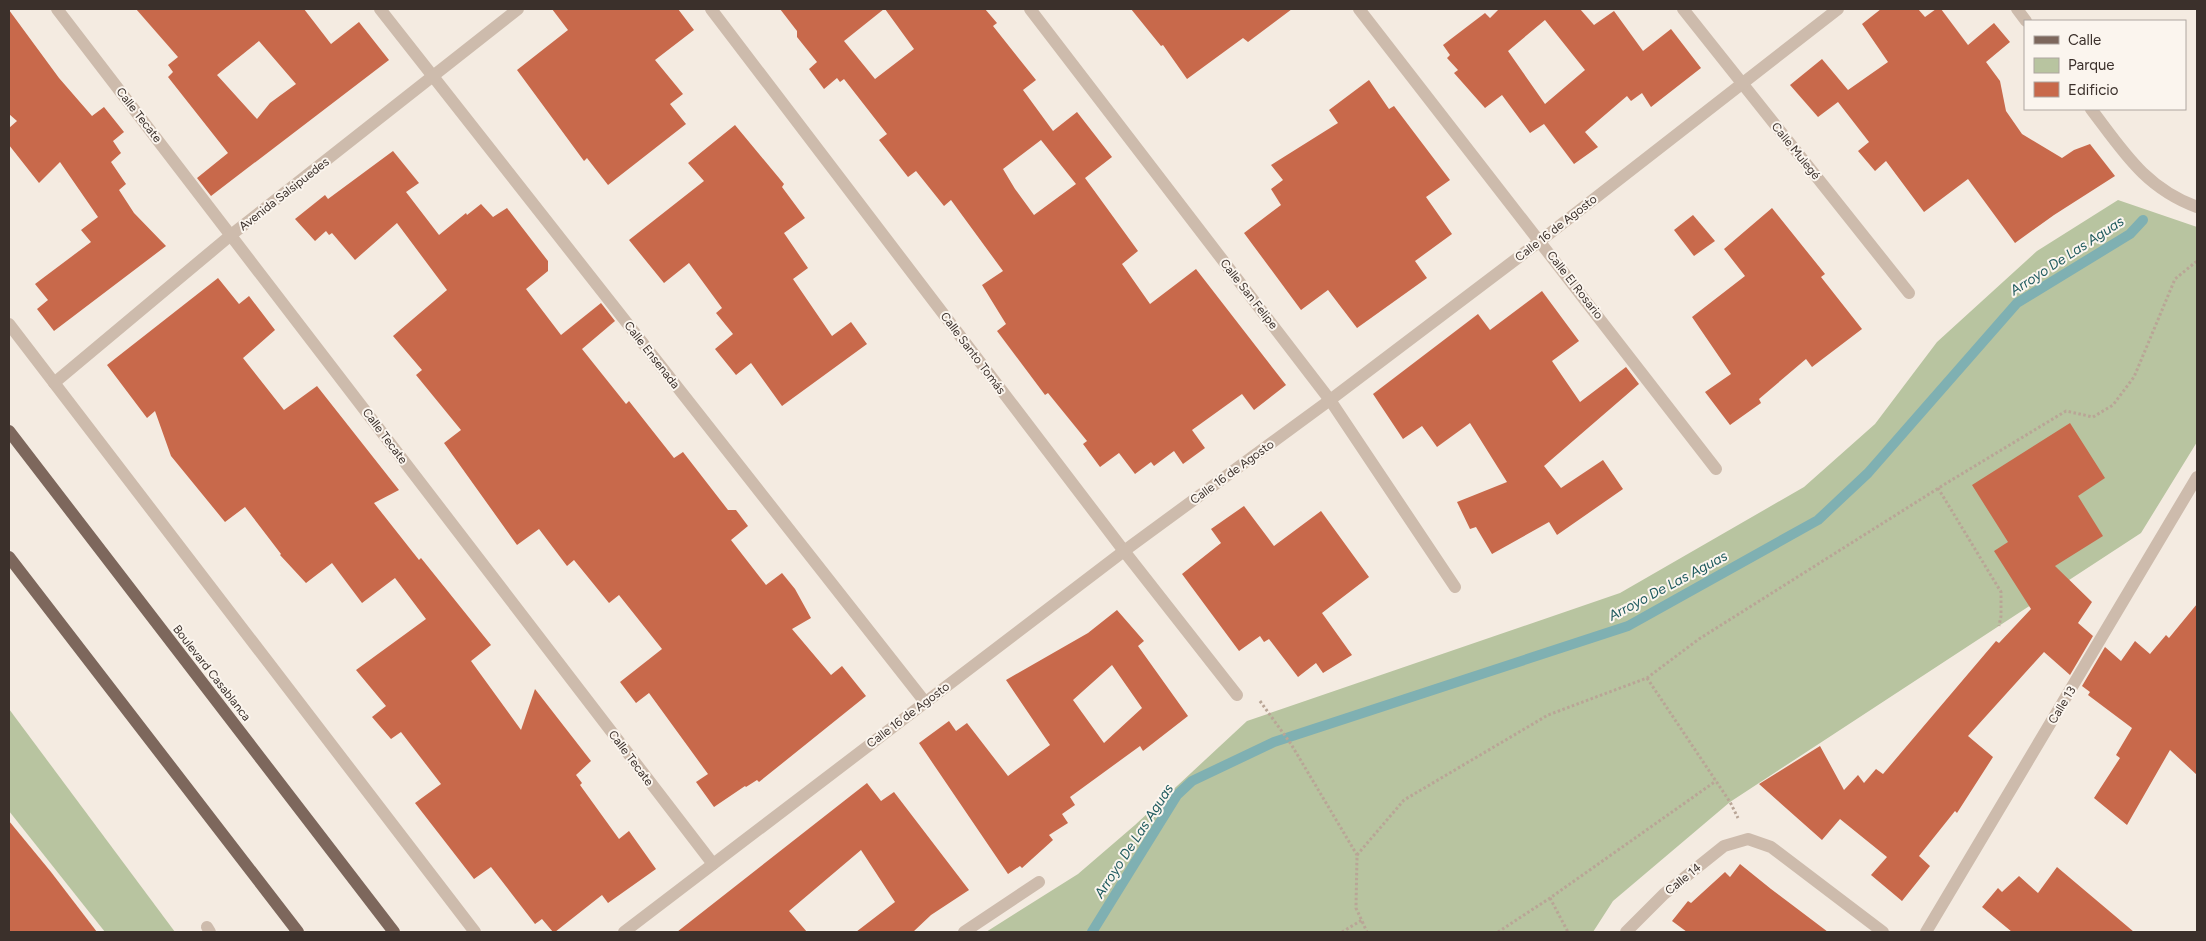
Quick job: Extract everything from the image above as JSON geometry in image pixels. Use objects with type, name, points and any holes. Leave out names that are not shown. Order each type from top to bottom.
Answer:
[{"type":"main road","name":"Boulevard Casablanca","points":[[9,431],[394,932]]},
{"type":"main road","points":[[9,557],[298,932]]},
{"type":"street","name":"Calle Tecate","points":[[57,9],[713,864]]},
{"type":"street","name":"Calle Ensenada","points":[[380,9],[925,702]]},
{"type":"street","name":"Avenida Salsipuedes","points":[[54,383],[231,235],[518,9]]},
{"type":"street","name":"Calle Santo Tomás","points":[[711,9],[1124,551],[1237,695]]},
{"type":"street","name":"Calle San Felipe","points":[[1030,9],[1330,400],[1455,587]]},
{"type":"street","name":"Calle El Rosario","points":[[1359,9],[1716,469]]},
{"type":"street","name":"Calle Mulegé","points":[[1683,9],[1909,293]]},
{"type":"street","name":"Calle 16 de Agosto","points":[[624,932],[1124,551],[1330,400],[1838,9]]},
{"type":"street","points":[[2016,9],[2025,20]]},
{"type":"street","points":[[2093,110],[2134,165],[2154,184],[2177,199],[2197,207]]},
{"type":"street","points":[[9,324],[475,932]]},
{"type":"street","name":"Calle 13","points":[[1926,932],[2197,477]]},
{"type":"street","points":[[1748,839],[1771,847],[1883,932]]},
{"type":"street","name":"Calle 14","points":[[1626,932],[1664,894],[1724,846],[1748,839]]},
{"type":"street","points":[[964,932],[1039,882]]},
{"type":"path","points":[[1357,855],[1404,800],[1548,715],[1647,678],[1698,639],[1938,488],[2066,412],[2093,417],[2113,405],[2134,377],[2175,279],[2197,261]]},
{"type":"path","points":[[1938,488],[2001,592],[2001,616],[1998,626]]},
{"type":"path","points":[[1647,678],[1730,802],[1748,839]]},
{"type":"path","points":[[1256,695],[1291,744],[1357,855],[1356,908],[1367,932]]},
{"type":"path","points":[[1498,932],[1550,898],[1716,780]]},
{"type":"path","points":[[1550,898],[1568,932]]},
{"type":"path","points":[[1342,932],[1362,920]]},
{"type":"green space","points":[[2118,200],[2197,227],[2197,442],[2141,533],[1730,802],[1613,901],[1593,932],[986,932],[1078,874],[1135,825],[1247,721],[1620,593],[1804,487],[1875,424],[1937,342],[2037,251]]},
{"type":"green space","points":[[9,709],[175,932],[105,932],[9,811]]},
{"type":"building","points":[[136,9],[304,9],[331,44],[359,22],[389,60],[211,196],[197,178],[228,153],[168,77],[173,72],[168,65],[178,57]],"holes":[[[259,41],[296,84],[270,103],[257,119],[217,75]]]},
{"type":"building","points":[[552,9],[678,9],[694,30],[655,60],[683,94],[670,104],[686,124],[608,185],[587,158],[584,161],[517,70],[568,30]]},
{"type":"building","points":[[780,9],[884,9],[844,41],[875,79],[914,49],[885,9],[985,9],[997,23],[993,26],[1036,80],[1023,90],[1053,131],[1077,112],[1112,157],[1085,178],[1138,251],[1122,264],[1150,304],[1196,269],[1286,385],[1254,410],[1242,394],[1192,430],[1205,448],[1183,464],[1174,451],[1154,466],[1151,462],[1135,474],[1119,453],[1100,467],[1083,444],[1087,441],[1048,393],[1045,395],[997,331],[1006,324],[982,285],[1003,271],[951,200],[944,206],[916,171],[908,177],[879,140],[887,134],[844,79],[840,82],[837,78],[824,89],[809,69],[817,62],[797,37],[797,31]],"holes":[[[1041,140],[1076,184],[1034,215],[1003,169]]]},
{"type":"building","points":[[1131,9],[1292,9],[1248,42],[1243,38],[1187,79],[1163,45],[1161,46]]},
{"type":"building","points":[[1499,9],[1580,9],[1594,25],[1614,11],[1643,51],[1671,29],[1701,68],[1651,107],[1642,93],[1631,101],[1627,96],[1585,132],[1598,147],[1574,164],[1544,124],[1530,133],[1502,95],[1485,108],[1454,73],[1458,70],[1447,58],[1450,55],[1443,45],[1485,13],[1490,18]],"holes":[[[1545,20],[1585,70],[1545,104],[1508,51]]]},
{"type":"building","points":[[1881,9],[1918,9],[1925,17],[1936,9],[1941,9],[1968,45],[1994,23],[2010,42],[1986,62],[2000,81],[2006,111],[2022,134],[2062,158],[2074,150],[2090,144],[2115,176],[2054,215],[2015,243],[1968,179],[1924,212],[1886,161],[1875,171],[1858,151],[1869,142],[1838,102],[1818,117],[1790,85],[1822,59],[1848,90],[1888,62],[1862,24]]},
{"type":"building","points":[[9,10],[59,78],[92,116],[104,107],[124,132],[113,141],[121,153],[111,162],[126,184],[119,190],[134,213],[166,246],[54,331],[37,309],[48,300],[35,284],[91,242],[81,230],[98,217],[60,162],[39,183],[9,145],[9,128],[17,121],[9,114]]},
{"type":"building","points":[[1369,80],[1389,109],[1394,106],[1450,180],[1426,197],[1452,234],[1415,261],[1427,278],[1357,328],[1328,290],[1301,310],[1244,233],[1281,205],[1271,189],[1283,180],[1271,165],[1338,123],[1329,110]]},
{"type":"building","points":[[735,125],[784,184],[782,187],[805,218],[784,233],[808,268],[793,279],[832,336],[851,322],[867,344],[782,406],[751,363],[736,375],[715,349],[733,334],[716,313],[722,308],[689,263],[664,283],[629,240],[704,181],[688,163]]},
{"type":"building","points":[[393,151],[419,183],[406,192],[439,235],[466,213],[467,215],[481,204],[493,217],[507,208],[548,261],[548,271],[526,289],[561,335],[601,303],[615,321],[582,349],[626,404],[629,401],[674,458],[683,452],[728,510],[736,510],[748,526],[731,540],[766,585],[782,573],[795,589],[811,618],[792,629],[831,675],[842,666],[866,696],[759,782],[757,780],[745,786],[714,807],[696,782],[708,774],[649,693],[636,703],[620,682],[662,649],[619,595],[609,603],[574,560],[567,566],[539,529],[517,545],[444,443],[461,430],[416,375],[422,370],[393,336],[447,290],[397,223],[355,260],[332,233],[329,235],[326,231],[315,241],[295,219],[325,195],[328,199]]},
{"type":"building","points":[[1772,208],[1825,274],[1821,277],[1862,329],[1812,367],[1806,359],[1759,399],[1761,403],[1730,425],[1705,392],[1731,374],[1692,317],[1745,276],[1724,249]]},
{"type":"building","points":[[1693,215],[1715,241],[1694,256],[1674,230]]},
{"type":"building","points":[[218,278],[239,304],[249,296],[275,330],[243,358],[284,410],[317,386],[399,490],[374,503],[419,560],[421,558],[491,645],[471,661],[521,730],[535,689],[591,761],[576,775],[582,783],[580,785],[619,839],[629,831],[656,869],[608,903],[602,895],[553,932],[542,919],[535,924],[491,867],[474,879],[415,803],[441,784],[401,732],[391,739],[372,717],[386,706],[356,670],[426,619],[395,578],[362,603],[332,563],[306,583],[280,555],[245,507],[225,522],[171,456],[155,411],[147,418],[107,365]]},
{"type":"building","points":[[1542,291],[1579,341],[1552,361],[1580,402],[1626,367],[1639,384],[1544,466],[1561,488],[1603,460],[1623,489],[1557,535],[1549,522],[1492,554],[1476,527],[1470,529],[1457,502],[1507,482],[1470,423],[1437,447],[1422,426],[1403,439],[1373,394],[1478,314],[1490,330]]},
{"type":"building","points":[[2070,423],[2105,478],[2078,496],[2103,536],[2055,566],[2092,602],[2078,623],[2093,636],[2070,675],[2044,652],[1968,736],[1993,757],[1957,813],[1955,811],[1919,856],[1930,866],[1902,901],[1871,875],[1887,857],[1840,819],[1822,840],[1759,784],[1820,746],[1844,790],[1858,775],[1864,783],[1876,769],[1883,774],[1996,641],[1999,643],[2031,609],[1994,551],[2008,542],[1972,485]]},
{"type":"building","points":[[1244,506],[1274,546],[1321,511],[1369,577],[1322,613],[1352,655],[1323,673],[1316,663],[1298,677],[1269,639],[1264,642],[1260,636],[1239,651],[1182,574],[1221,543],[1211,529]]},
{"type":"building","points":[[2197,604],[2197,775],[2170,750],[2127,825],[2094,798],[2120,758],[2116,755],[2132,728],[2088,695],[2090,692],[2082,686],[2105,647],[2121,661],[2135,641],[2150,654],[2166,635],[2169,638]]},
{"type":"building","points":[[1117,610],[1144,641],[1138,646],[1188,716],[1143,751],[1140,746],[1070,797],[1075,805],[1062,814],[1068,823],[1049,835],[1053,840],[1022,868],[1020,866],[1008,874],[919,743],[949,721],[956,731],[967,723],[1008,776],[1050,745],[1006,680],[1088,633]],"holes":[[[1112,665],[1142,708],[1104,743],[1073,700]]]},
{"type":"building","points":[[867,783],[881,801],[894,792],[969,890],[931,915],[913,932],[856,932],[895,902],[861,850],[789,911],[807,932],[677,932]]},
{"type":"building","points":[[9,821],[51,872],[97,932],[9,932]]},
{"type":"building","points":[[1740,864],[1828,932],[1687,932],[1672,921],[1688,901],[1691,903],[1725,872],[1730,877]]},
{"type":"building","points":[[2057,867],[2134,932],[2012,932],[1982,907],[1998,888],[2002,892],[2019,876],[2038,893]]},
{"type":"waterway","name":"Arroyo De Las Aguas","points":[[1092,932],[1177,795],[1192,781],[1274,742],[1628,626],[1818,520],[1868,473],[2017,303],[2130,234],[2143,220]]}]
